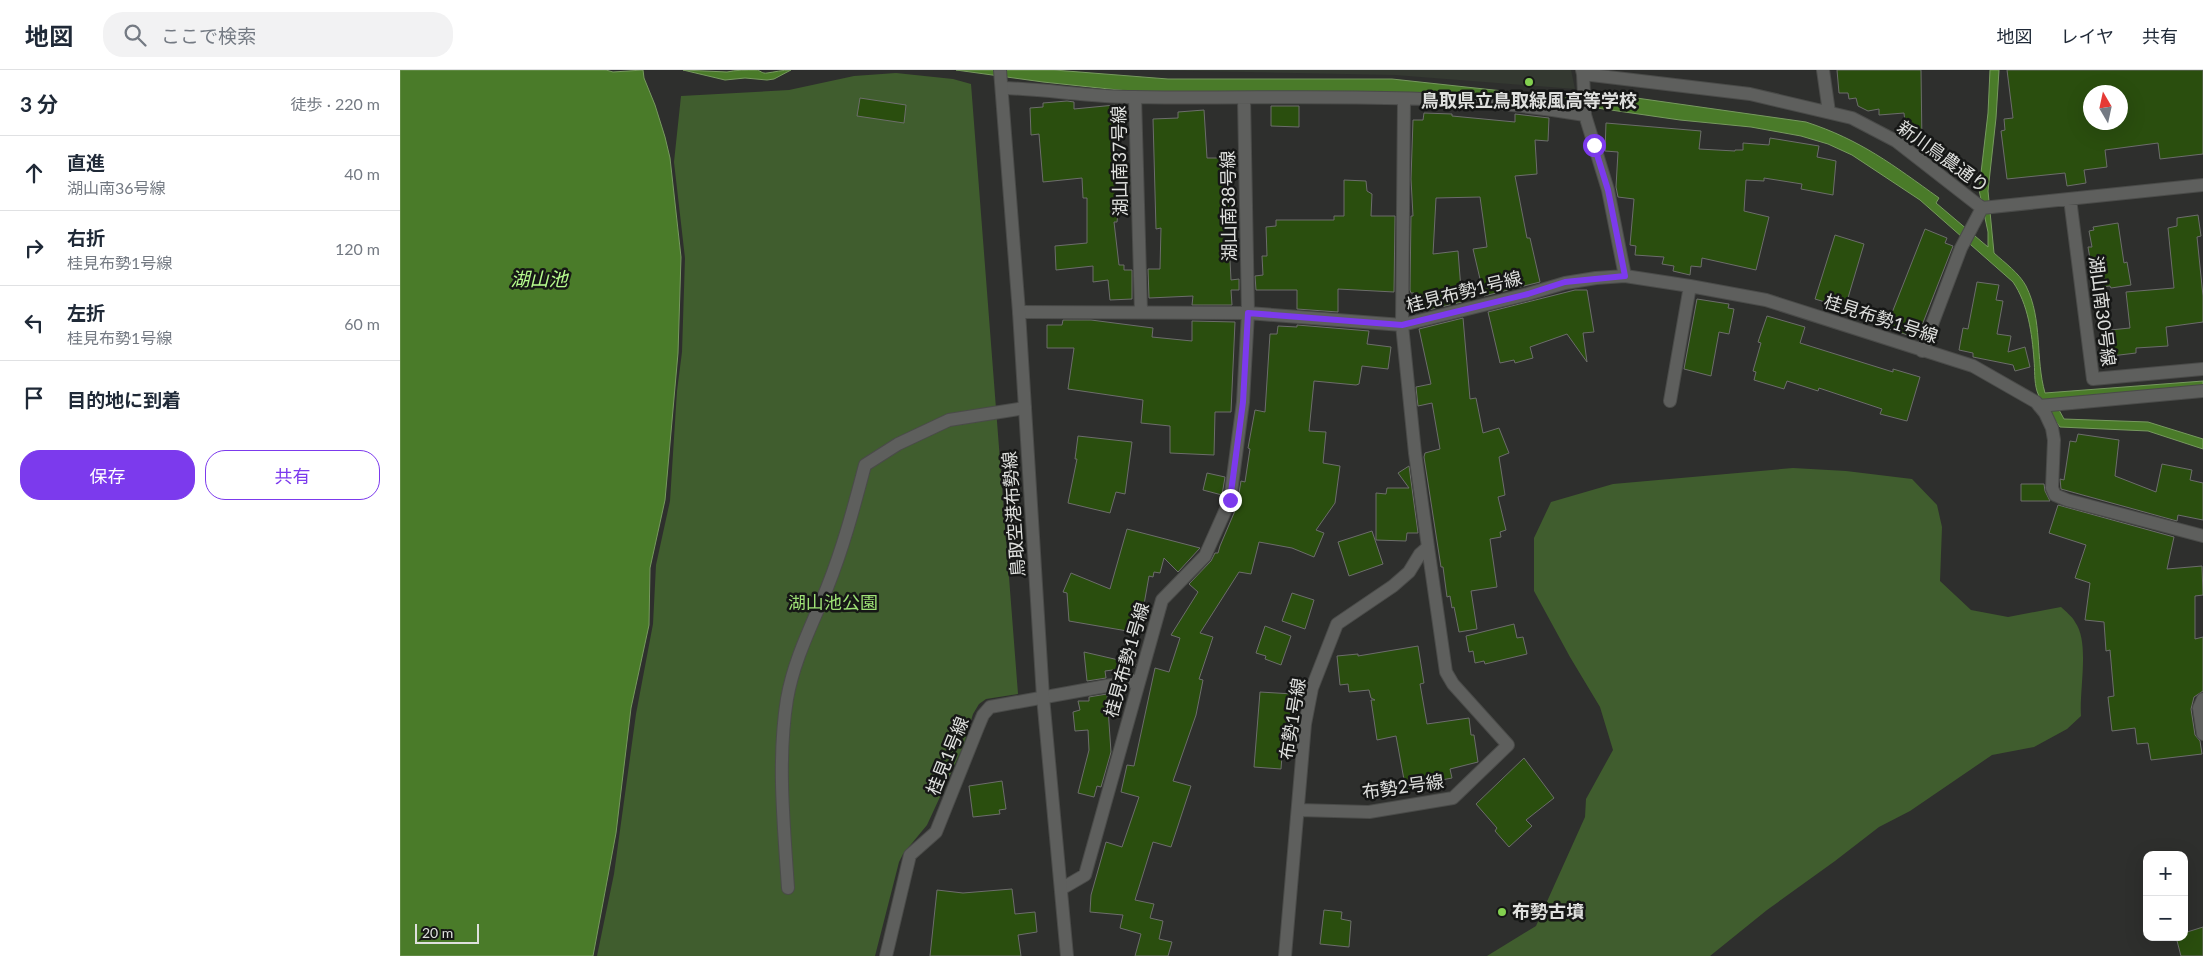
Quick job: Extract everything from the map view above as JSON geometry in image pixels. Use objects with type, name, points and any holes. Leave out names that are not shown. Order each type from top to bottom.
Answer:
[{"type":"street","name":"鳥取空港布勢線","points":[[1000,70],[1019,312],[1043,697],[1067,956]]},
{"type":"street","points":[[1823,70],[1829,112]]},
{"type":"street","points":[[1583,72],[1584,115],[1608,190],[1625,276]]},
{"type":"street","name":"新川鳥農通り","points":[[1583,72],[1750,94],[1852,118],[1896,141],[1982,208],[2203,185]]},
{"type":"street","points":[[1002,88],[1042,89],[1135,97]]},
{"type":"street","name":"湖山南37号線","points":[[1141,312],[1135,97],[1404,99],[1500,104],[1584,115]]},
{"type":"street","name":"湖山南38号線","points":[[1244,98],[1248,313]]},
{"type":"street","points":[[1404,99],[1402,325],[1415,453],[1428,547]]},
{"type":"street","name":"湖山南30号線","points":[[2070,199],[2093,379],[2203,369]]},
{"type":"street","points":[[1922,351],[1961,248],[1982,208]]},
{"type":"street","name":"桂見布勢1号線","points":[[1061,889],[1085,874],[1162,600],[1205,556],[1230,500],[1243,402],[1248,313],[1402,325],[1528,294],[1565,282],[1625,276],[1766,300],[1973,366],[2036,402],[2039,406],[2052,428],[2054,440],[2052,488],[2056,495],[2067,500],[2203,536]]},
{"type":"street","points":[[1670,401],[1690,286]]},
{"type":"street","points":[[1019,312],[1248,313]]},
{"type":"street","points":[[2039,406],[2203,391]]},
{"type":"street","points":[[788,888],[781,760],[788,699],[800,650],[827,588],[847,532],[865,465],[898,444],[949,420],[1025,408]]},
{"type":"street","name":"布勢2号線","points":[[1299,810],[1369,812],[1453,798],[1508,745],[1453,684],[1446,672],[1428,547]]},
{"type":"street","name":"布勢1号線","points":[[1285,956],[1305,724],[1312,688],[1337,624],[1393,586],[1409,572],[1420,554],[1428,547]]},
{"type":"street","name":"桂見1号線","points":[[886,956],[910,854],[936,832],[983,715],[990,707],[1139,680]]},
{"type":"street","points":[[2203,699],[2199,708],[2203,734]]},
{"type":"shaded area","name":"鳥取県立鳥取緑風高等学校","points":[[1139,70],[1571,70],[1575,89],[1395,75]]},
{"type":"green space","name":"湖山池公園","points":[[896,73],[953,79],[971,84],[1018,694],[986,699],[979,704],[973,714],[963,747],[927,825],[903,854],[899,862],[875,956],[597,956],[614,874],[636,714],[653,624],[656,565],[670,501],[677,391],[682,352],[685,258],[674,162],[681,96],[789,90],[854,76]]},
{"type":"green space","points":[[1793,468],[1846,471],[1912,479],[1937,505],[1942,527],[1940,581],[1971,610],[2008,617],[2061,607],[2074,620],[2082,641],[2081,716],[2067,729],[2034,747],[1992,755],[1910,811],[1879,827],[1767,910],[1710,956],[1487,956],[1536,926],[1585,817],[1586,799],[1613,750],[1600,707],[1534,591],[1534,538],[1551,502],[1613,484]]},
{"type":"water","name":"湖山池","points":[[400,70],[606,70],[613,72],[643,70],[670,158],[681,257],[678,353],[665,500],[650,568],[649,625],[631,708],[616,833],[593,956],[400,956]]},
{"type":"water","points":[[683,70],[727,72],[756,70],[765,73],[791,70],[774,79],[745,78],[725,80]]},
{"type":"water","points":[[956,70],[1054,70],[1168,79],[1392,79],[1540,95],[1576,97],[1594,92],[1806,122],[1844,137],[1891,164],[1939,198],[1936,203],[1988,247],[1988,232],[1979,190],[1988,113],[1990,70],[1999,70],[1988,191],[1994,253],[2020,277],[2031,299],[2035,312],[2040,366],[2045,393],[2203,381],[2203,387],[2053,399],[2064,419],[2148,422],[2203,439],[2203,449],[2148,431],[2060,427],[2044,405],[2037,391],[2032,340],[2026,309],[2013,282],[1920,200],[1852,155],[1828,144],[1801,136],[1751,127],[1680,120],[1597,108],[1128,91]]},
{"type":"building","points":[[1837,70],[1921,70],[1922,146],[1906,132],[1904,113],[1879,115],[1879,109],[1868,111],[1858,106],[1856,98],[1849,99],[1848,93],[1839,93]]},
{"type":"building","points":[[2007,70],[2203,70],[2203,154],[2160,159],[2158,143],[2105,150],[2107,167],[2084,170],[2086,183],[2067,186],[2065,173],[2007,179],[2001,131],[2005,130],[2004,119],[2013,118]]},
{"type":"building","points":[[860,98],[906,105],[904,123],[857,116]]},
{"type":"building","points":[[1074,102],[1074,109],[1115,105],[1118,141],[1114,141],[1118,212],[1117,222],[1114,222],[1119,265],[1124,265],[1124,270],[1132,270],[1132,299],[1110,300],[1108,280],[1093,282],[1093,266],[1056,270],[1055,246],[1087,243],[1087,198],[1083,198],[1082,178],[1043,182],[1039,134],[1031,135],[1030,108],[1043,107],[1043,103]]},
{"type":"building","points":[[1271,106],[1299,106],[1299,127],[1271,126]]},
{"type":"building","points":[[1204,110],[1207,158],[1222,158],[1223,175],[1228,175],[1228,200],[1232,200],[1234,241],[1229,241],[1231,280],[1239,279],[1239,290],[1231,290],[1232,305],[1192,305],[1193,296],[1149,298],[1148,269],[1160,269],[1161,228],[1156,229],[1153,119],[1178,118],[1178,112]]},
{"type":"building","points":[[1424,113],[1452,114],[1452,116],[1515,122],[1515,114],[1549,118],[1548,141],[1535,140],[1537,174],[1515,176],[1527,238],[1530,238],[1540,282],[1484,296],[1473,249],[1487,247],[1480,197],[1436,198],[1433,254],[1458,251],[1462,302],[1416,313],[1414,293],[1411,293],[1410,290],[1411,216],[1413,216],[1411,179],[1413,120],[1423,120]]},
{"type":"building","points":[[1606,123],[1701,131],[1699,149],[1743,150],[1743,143],[1769,145],[1770,138],[1819,146],[1817,157],[1836,161],[1833,195],[1801,189],[1802,184],[1764,178],[1764,181],[1746,180],[1744,211],[1769,217],[1756,270],[1702,258],[1701,267],[1691,266],[1690,275],[1673,271],[1674,266],[1662,264],[1664,257],[1635,255],[1636,246],[1630,245],[1634,199],[1618,197],[1616,187],[1618,152],[1605,151]]},
{"type":"building","points":[[1344,180],[1366,181],[1367,191],[1372,194],[1371,216],[1395,216],[1394,292],[1338,289],[1338,312],[1297,309],[1297,290],[1256,290],[1255,276],[1263,275],[1262,256],[1267,256],[1266,227],[1276,226],[1276,220],[1334,220],[1334,216],[1344,216]]},
{"type":"building","points":[[2198,215],[2201,236],[2197,237],[2203,296],[2203,322],[2166,327],[2168,346],[2136,348],[2136,353],[2103,357],[2100,331],[2130,328],[2126,292],[2174,288],[2168,228],[2177,226],[2177,218]]},
{"type":"building","points":[[2118,223],[2124,263],[2127,262],[2131,285],[2095,288],[2088,247],[2092,247],[2089,231],[2094,230],[2093,227]]},
{"type":"building","points":[[1925,229],[1947,238],[1945,243],[1953,246],[1917,338],[1886,328]]},
{"type":"building","points":[[1835,235],[1864,244],[1845,308],[1815,299]]},
{"type":"building","points":[[1977,282],[1999,285],[1996,300],[2003,301],[1997,334],[2011,336],[2008,352],[2025,347],[2030,367],[2015,371],[2013,365],[1973,357],[1973,353],[1959,350],[1963,328],[1968,329]]},
{"type":"building","points":[[1575,290],[1587,290],[1594,332],[1583,333],[1587,362],[1567,334],[1530,347],[1533,358],[1515,363],[1514,360],[1500,363],[1488,312]]},
{"type":"building","points":[[1697,299],[1729,304],[1728,308],[1734,309],[1729,334],[1719,332],[1711,376],[1684,369]]},
{"type":"building","points":[[1767,316],[1805,327],[1800,343],[1893,372],[1893,369],[1920,377],[1907,421],[1880,414],[1882,409],[1819,388],[1818,391],[1787,381],[1784,389],[1754,380],[1756,372],[1753,371],[1761,343],[1758,342]]},
{"type":"building","points":[[1463,318],[1470,399],[1476,398],[1483,433],[1499,428],[1509,453],[1499,457],[1505,495],[1498,497],[1506,530],[1500,532],[1501,537],[1490,539],[1497,587],[1471,591],[1477,629],[1459,632],[1454,607],[1452,608],[1450,596],[1447,597],[1443,567],[1441,567],[1424,457],[1425,453],[1440,449],[1432,403],[1418,406],[1416,387],[1431,384],[1419,329]]},
{"type":"building","points":[[1063,320],[1091,320],[1153,328],[1152,337],[1192,341],[1192,321],[1235,322],[1231,412],[1215,412],[1214,455],[1170,453],[1170,426],[1141,423],[1143,400],[1068,389],[1074,348],[1047,348],[1047,325],[1062,325]]},
{"type":"building","points":[[1297,325],[1369,331],[1367,344],[1391,347],[1388,369],[1362,366],[1359,384],[1356,385],[1314,381],[1309,431],[1326,432],[1323,463],[1340,466],[1335,503],[1316,530],[1324,533],[1314,557],[1292,548],[1259,542],[1251,574],[1239,572],[1200,633],[1213,637],[1199,679],[1203,680],[1196,715],[1173,781],[1191,786],[1171,847],[1153,842],[1135,900],[1154,904],[1150,918],[1163,921],[1159,939],[1172,942],[1168,956],[1135,956],[1141,934],[1120,928],[1123,915],[1090,912],[1091,895],[1106,842],[1122,847],[1139,797],[1121,792],[1127,765],[1134,766],[1155,668],[1169,672],[1180,638],[1171,635],[1198,592],[1189,584],[1211,561],[1215,553],[1218,553],[1240,499],[1238,499],[1241,481],[1245,482],[1250,449],[1248,448],[1255,410],[1265,412],[1270,334],[1277,334],[1278,326],[1297,327]]},
{"type":"building","points":[[2078,434],[2119,440],[2115,476],[2156,492],[2162,464],[2192,470],[2190,480],[2203,483],[2203,520],[2178,515],[2177,521],[2061,489],[2060,479],[2064,480],[2070,441],[2076,442]]},
{"type":"building","points":[[1078,436],[1132,442],[1125,494],[1116,492],[1110,513],[1068,503],[1077,459],[1075,459]]},
{"type":"building","points":[[1409,466],[1418,533],[1407,533],[1406,541],[1376,540],[1376,493],[1386,494],[1387,488],[1409,488],[1398,473]]},
{"type":"building","points":[[1207,473],[1225,477],[1222,495],[1203,490]]},
{"type":"building","points":[[2021,484],[2044,484],[2050,501],[2021,501]]},
{"type":"building","points":[[2058,505],[2174,537],[2167,569],[2202,566],[2203,595],[2195,596],[2195,639],[2203,637],[2203,691],[2194,697],[2191,709],[2195,735],[2200,741],[2202,754],[2151,760],[2148,743],[2137,744],[2135,728],[2112,731],[2108,697],[2114,696],[2110,650],[2106,651],[2104,622],[2085,620],[2090,583],[2075,578],[2086,545],[2049,533]]},
{"type":"building","points":[[1127,529],[1200,548],[1178,572],[1164,558],[1160,573],[1154,572],[1153,577],[1149,576],[1139,633],[1069,621],[1067,593],[1063,592],[1071,573],[1110,589]]},
{"type":"building","points":[[1372,531],[1383,564],[1349,576],[1338,542]]},
{"type":"building","points":[[1292,593],[1314,600],[1305,629],[1282,621]]},
{"type":"building","points":[[1514,624],[1517,638],[1523,637],[1527,654],[1485,664],[1484,661],[1475,663],[1473,651],[1469,652],[1466,636]]},
{"type":"building","points":[[1265,626],[1291,636],[1281,665],[1265,659],[1266,656],[1256,653]]},
{"type":"building","points":[[1418,646],[1424,683],[1420,684],[1427,724],[1469,718],[1478,762],[1450,769],[1452,778],[1431,782],[1431,786],[1408,790],[1407,785],[1405,785],[1396,736],[1377,740],[1371,700],[1375,700],[1371,698],[1369,690],[1349,692],[1348,684],[1340,685],[1337,656],[1358,654],[1358,656]]},
{"type":"building","points":[[1084,652],[1136,664],[1135,667],[1105,671],[1106,678],[1087,681]]},
{"type":"building","points":[[1260,692],[1293,694],[1289,756],[1282,756],[1281,769],[1254,767]]},
{"type":"building","points":[[1107,694],[1111,752],[1101,787],[1097,786],[1094,797],[1078,793],[1089,750],[1088,730],[1075,731],[1073,712],[1080,710],[1078,701],[1089,701],[1089,697]]},
{"type":"building","points":[[1524,758],[1554,798],[1526,820],[1532,826],[1509,847],[1495,831],[1497,828],[1476,804]]},
{"type":"building","points":[[1002,781],[1006,809],[999,810],[1000,814],[973,817],[969,786]]},
{"type":"building","points":[[1012,889],[1015,914],[1035,912],[1037,932],[1018,935],[1021,956],[930,956],[937,890],[963,893]]},
{"type":"building","points":[[1324,910],[1342,912],[1341,919],[1351,921],[1349,947],[1320,944]]},
{"type":"building","points":[[2203,927],[2203,956],[2181,956],[2177,941],[2188,941],[2188,932]]},
{"type":"place","name":"鳥取県立鳥取緑風高等学校","points":[[1529,82]]},
{"type":"place","name":"布勢古墳","points":[[1502,912]]},
{"type":"route","points":[[1230,500],[1243,402],[1248,313],[1402,325],[1528,294],[1565,282],[1625,276],[1608,190],[1594,145]]}]
